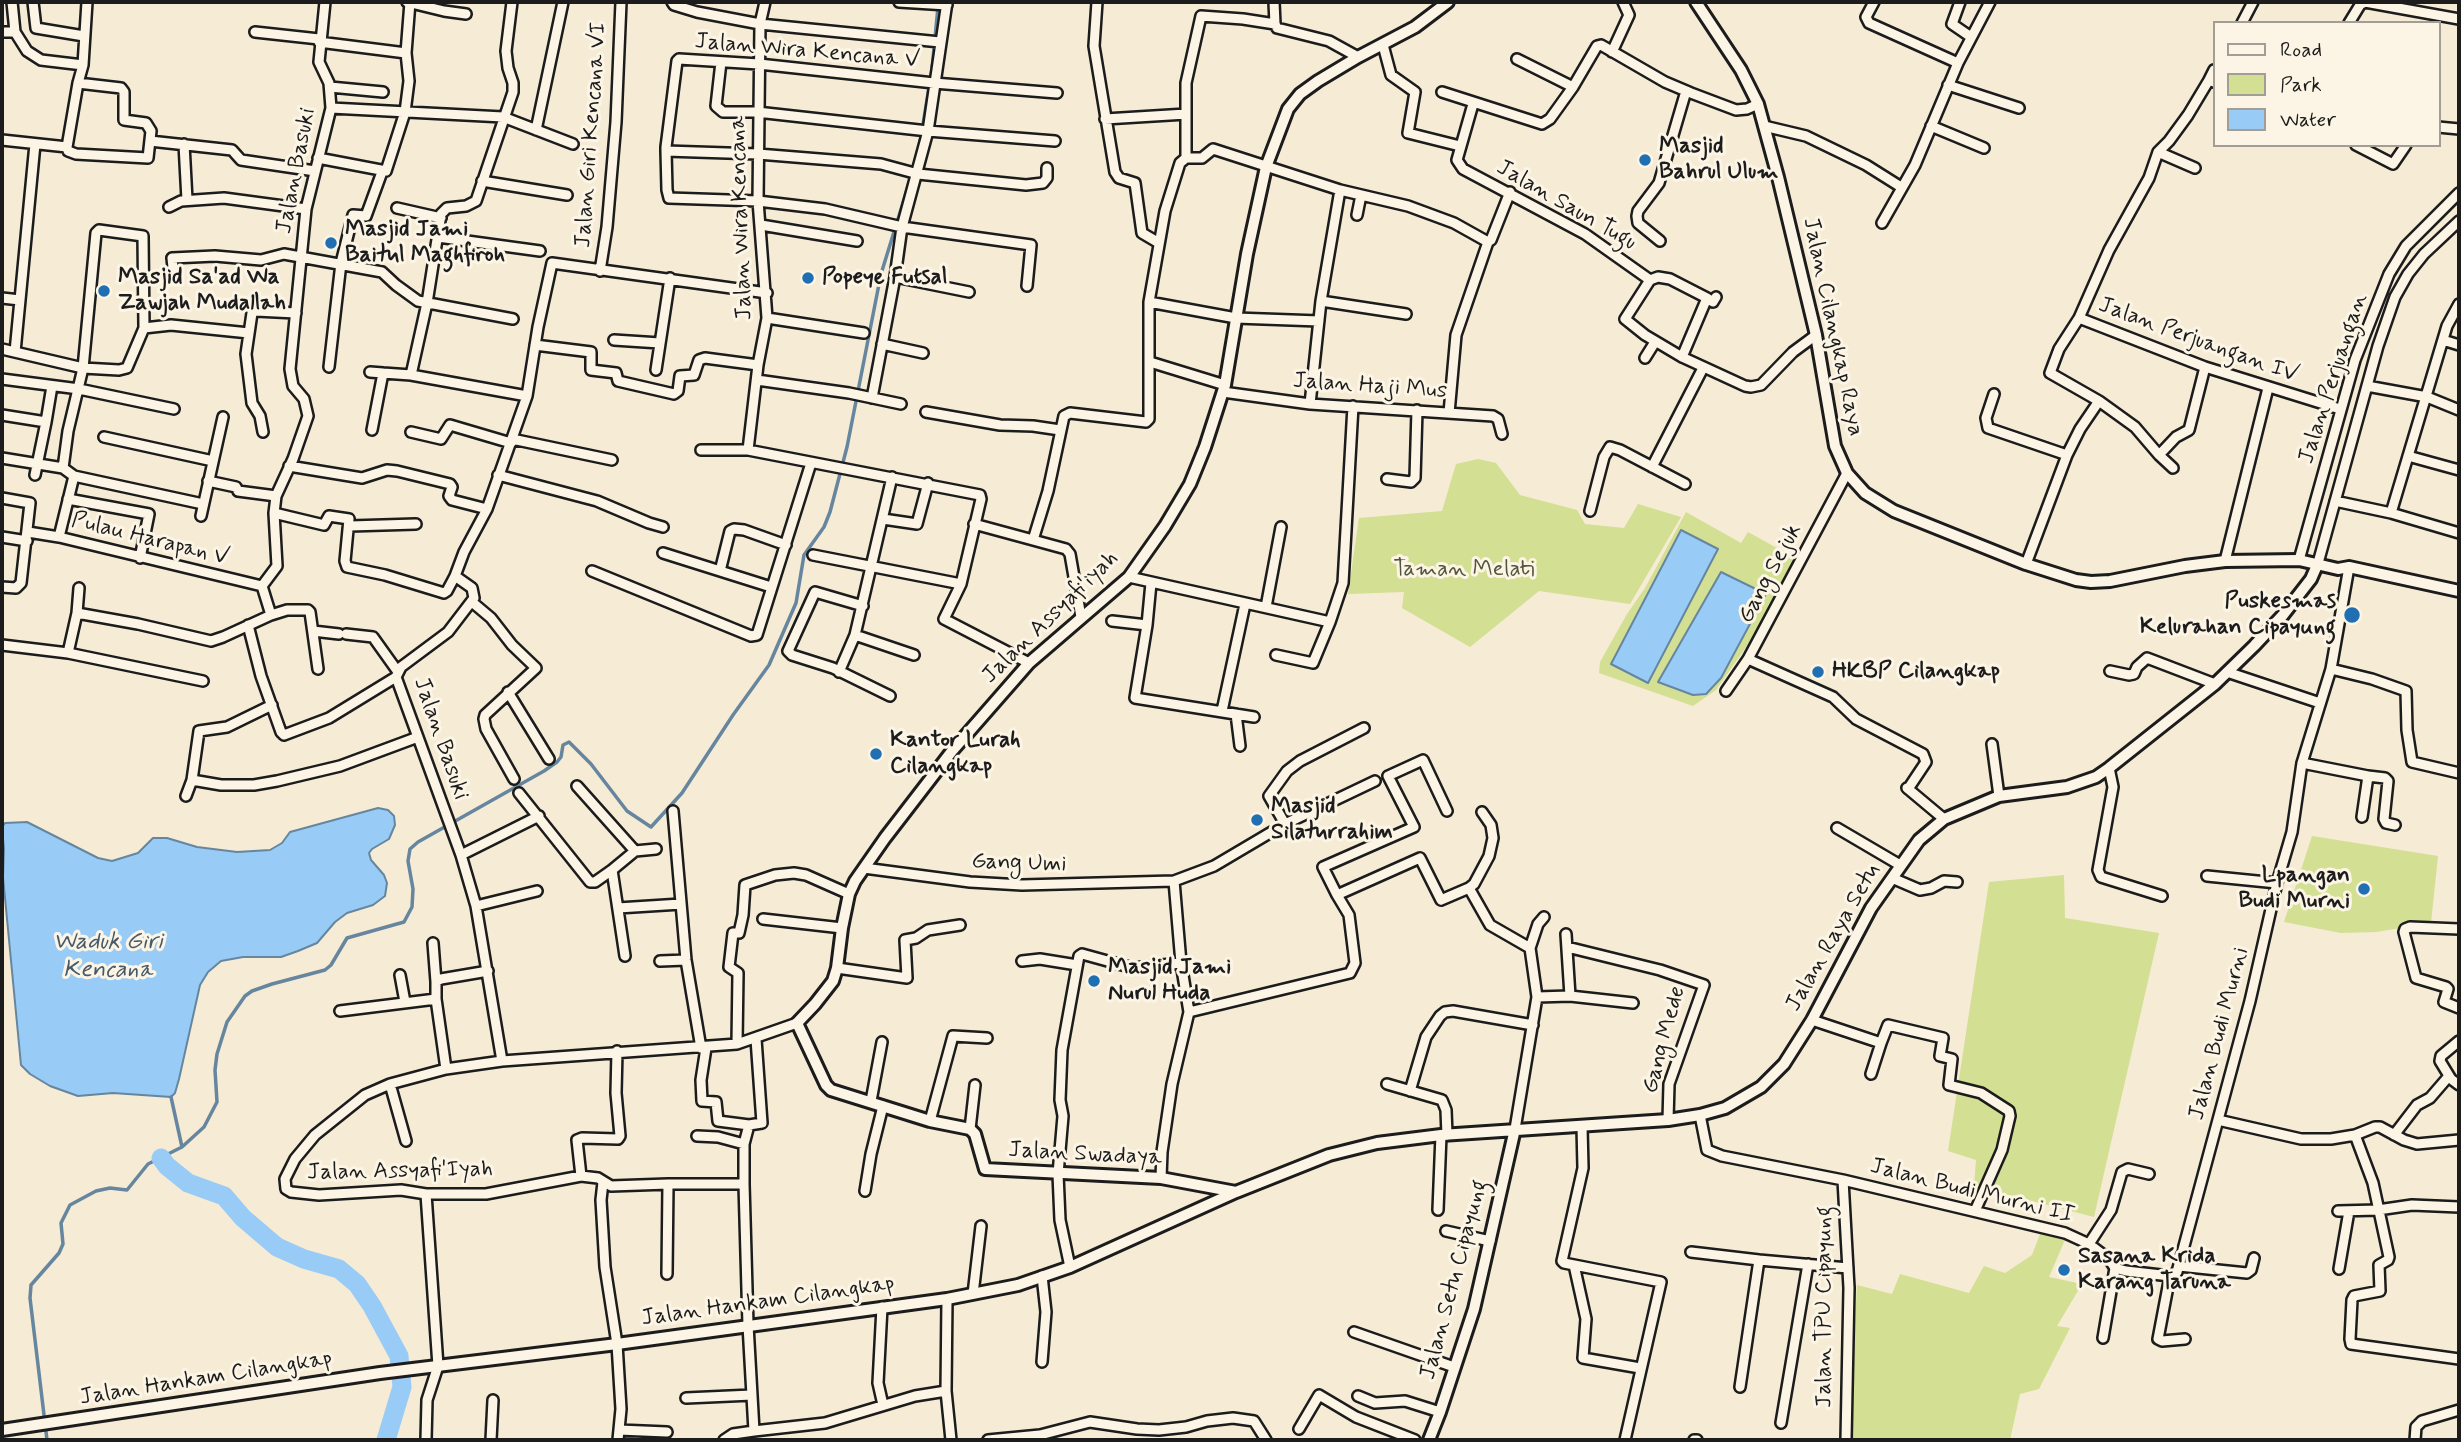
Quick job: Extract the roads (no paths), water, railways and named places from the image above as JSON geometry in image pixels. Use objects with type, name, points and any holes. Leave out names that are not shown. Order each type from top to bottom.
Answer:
[{"type":"street","points":[[12,2],[15,32],[27,51],[41,60],[83,65]]},
{"type":"street","points":[[33,2],[36,28],[84,36]]},
{"type":"street","points":[[78,83],[121,88],[124,92],[124,120],[145,123],[151,131],[148,158],[76,154],[68,151],[78,83],[83,65],[87,2]]},
{"type":"street","name":"Jalan Basuki","points":[[325,2],[319,62],[330,87],[331,108],[306,209],[301,256],[382,272],[418,301],[426,303]]},
{"type":"street","points":[[329,367],[341,263],[353,215],[366,216],[382,172],[386,171],[405,113],[409,81],[406,53],[409,2],[466,14]]},
{"type":"street","points":[[411,375],[440,218],[447,208],[466,206],[476,201],[513,92],[506,51],[512,2]]},
{"type":"street","points":[[536,130],[563,2]]},
{"type":"street","name":"Jalan Giri Kencana VI","points":[[600,271],[607,227],[616,122],[621,2]]},
{"type":"street","points":[[672,2],[681,8],[760,24],[935,41]]},
{"type":"street","name":"Jalan Wira Kencana","points":[[748,450],[758,365],[767,318],[758,201],[757,112],[760,24],[765,2]]},
{"type":"street","points":[[872,398],[895,277],[897,225],[917,174],[935,41],[945,4],[899,2]]},
{"type":"street","points":[[1097,2],[1094,46],[1115,172],[1119,178],[1135,183],[1142,233],[1159,243]]},
{"type":"street","points":[[1275,2],[1275,25]]},
{"type":"street","name":"Jalan Assyafi'iyah","points":[[797,1023],[825,993],[837,968],[849,894],[864,868],[952,751],[1029,663],[1129,577],[1165,526],[1190,484],[1224,389],[1247,254],[1279,128],[1294,102],[1318,81],[1415,27],[1448,2]]},
{"type":"street","points":[[1612,52],[1629,15],[1623,2]]},
{"type":"street","name":"Jalan Cilangkap Raya","points":[[1696,2],[1741,70],[1758,104],[1816,335],[1835,446],[1847,472],[1865,493],[1894,511],[2026,564],[2091,582],[2225,561],[2299,560],[2342,571],[2459,591]]},
{"type":"street","points":[[1874,2],[1866,17],[1869,23],[1958,63]]},
{"type":"street","points":[[1960,2],[1952,23],[1971,37]]},
{"type":"street","points":[[1882,223],[1915,165],[1958,63],[1990,2]]},
{"type":"street","points":[[2243,21],[2253,2]]},
{"type":"street","points":[[2349,21],[2360,5],[2368,2],[2459,19]]},
{"type":"street","points":[[1186,158],[1186,83],[1200,16],[1243,19],[1275,25],[1329,41],[1358,57]]},
{"type":"street","points":[[2,32],[15,32]]},
{"type":"street","points":[[255,32],[406,53]]},
{"type":"street","points":[[1383,45],[1391,75],[1415,92],[1408,133],[1460,146],[1473,104]]},
{"type":"street","points":[[1441,92],[1542,124],[1550,119],[1597,46],[1601,45],[1665,82],[1736,110],[1758,104]]},
{"type":"street","name":"Jalan Wira Kencana V","points":[[666,151],[677,61],[681,59],[1057,93]]},
{"type":"street","points":[[1517,59],[1573,87]]},
{"type":"street","points":[[721,62],[716,106],[723,112],[757,112],[1055,141]]},
{"type":"street","name":"Jalan Perjuangan IV","points":[[2212,81],[2158,152],[2149,178],[2109,250],[2079,318],[2205,367],[2340,409]]},
{"type":"street","points":[[1948,85],[2020,108]]},
{"type":"street","points":[[330,87],[383,92]]},
{"type":"street","points":[[1660,240],[1638,223],[1637,216],[1659,183],[1686,91]]},
{"type":"street","points":[[331,108],[503,117],[573,144]]},
{"type":"street","points":[[1105,119],[1186,114]]},
{"type":"street","points":[[1764,126],[1806,136],[1866,165],[1901,187]]},
{"type":"street","points":[[1931,126],[1984,148]]},
{"type":"street","points":[[2440,127],[2459,130]]},
{"type":"street","points":[[2,140],[67,147]]},
{"type":"street","points":[[150,141],[232,150],[241,160],[315,171]]},
{"type":"street","points":[[15,352],[35,144]]},
{"type":"street","points":[[184,144],[187,200]]},
{"type":"street","name":"Jalan Saun Tugu","points":[[1460,146],[1457,160],[1463,169],[1586,234],[1650,280],[1625,318],[1655,342],[1682,357],[1745,386],[1755,387],[1816,335]]},
{"type":"street","points":[[2360,147],[2393,164],[2405,147]]},
{"type":"street","points":[[1033,540],[1048,491],[1064,416],[1070,413],[1146,422],[1149,419],[1149,302],[1165,211],[1181,163],[1186,158],[1204,158],[1213,149],[1340,190],[1408,206],[1454,223],[1488,242]]},
{"type":"street","points":[[1027,286],[1031,245],[897,225],[825,209],[758,201],[669,198],[666,151],[758,154],[881,164],[917,174],[1026,186],[1043,183],[1047,178],[1047,168]]},
{"type":"street","points":[[2158,152],[2195,168]]},
{"type":"street","points":[[318,158],[382,172]]},
{"type":"street","points":[[482,181],[567,195]]},
{"type":"street","points":[[1310,404],[1321,301],[1340,190]]},
{"type":"street","points":[[1450,413],[1455,335],[1488,242],[1510,192]]},
{"type":"street","name":"Jalan Perjuangan","points":[[2299,560],[2355,359],[2394,263],[2416,234],[2459,193]]},
{"type":"street","points":[[1357,215],[1361,195]]},
{"type":"street","points":[[169,207],[187,200],[225,198],[306,209]]},
{"type":"street","points":[[397,208],[440,218]]},
{"type":"street","points":[[2318,563],[2391,307],[2407,274],[2459,221]]},
{"type":"street","points":[[761,225],[858,242]]},
{"type":"street","points":[[2,349],[83,368],[127,368],[144,328],[145,239],[139,235],[97,231],[83,368],[68,431],[63,468]]},
{"type":"street","points":[[438,237],[540,251]]},
{"type":"street","points":[[174,277],[173,258],[215,256],[261,260],[284,254],[301,256],[290,369],[293,386],[304,399],[308,416],[276,496],[274,513],[277,566],[262,586],[271,615]]},
{"type":"street","points":[[274,513],[324,525],[327,524],[328,517],[348,518],[350,526],[345,561],[347,567],[444,593],[487,509],[527,396],[534,345],[552,263],[555,261],[600,271],[670,278],[767,293]]},
{"type":"street","points":[[895,277],[969,292]]},
{"type":"street","points":[[1650,280],[1665,277],[1711,297],[1682,357]]},
{"type":"street","points":[[656,370],[670,278]]},
{"type":"street","points":[[2,298],[20,300]]},
{"type":"street","points":[[1321,301],[1406,314]]},
{"type":"street","points":[[1149,302],[1236,318],[1319,321]]},
{"type":"street","points":[[426,303],[513,319]]},
{"type":"street","points":[[2390,513],[2443,340],[2452,314],[2459,304]]},
{"type":"street","points":[[263,432],[260,416],[252,403],[246,354],[252,313],[296,313]]},
{"type":"street","points":[[767,318],[864,333]]},
{"type":"street","points":[[2079,318],[2059,349],[2050,373],[2099,401],[2135,427],[2158,455],[2173,468]]},
{"type":"street","points":[[144,328],[171,325],[249,333]]},
{"type":"street","points":[[614,340],[660,342]]},
{"type":"street","points":[[2443,340],[2459,345]]},
{"type":"street","points":[[1644,358],[1655,342]]},
{"type":"street","points":[[882,344],[923,353]]},
{"type":"street","points":[[534,345],[591,352],[591,370],[616,373],[618,381],[674,394],[678,391],[680,376],[694,375],[699,360],[758,365]]},
{"type":"street","name":"Jalan Haji Mus","points":[[1150,362],[1224,389],[1310,404],[1493,416],[1498,419],[1502,434]]},
{"type":"street","points":[[2158,455],[2189,430],[2205,367]]},
{"type":"street","points":[[1652,467],[1703,368]]},
{"type":"street","points":[[370,372],[411,375],[527,396]]},
{"type":"street","points":[[372,430],[383,373]]},
{"type":"street","points":[[2,379],[79,389],[174,409]]},
{"type":"street","points":[[757,380],[854,394],[901,404]]},
{"type":"street","points":[[36,475],[52,386]]},
{"type":"street","points":[[2367,386],[2427,397],[2459,410]]},
{"type":"street","points":[[2225,561],[2268,388]]},
{"type":"street","points":[[1994,394],[1986,418],[1988,428],[2067,455]]},
{"type":"street","points":[[2026,564],[2067,455],[2099,401]]},
{"type":"street","points":[[1276,655],[1309,664],[1315,662],[1343,583],[1353,406]]},
{"type":"street","points":[[1387,479],[1411,482],[1415,478],[1417,410]]},
{"type":"street","points":[[926,412],[1000,425],[1060,430]]},
{"type":"street","points":[[2,415],[46,422]]},
{"type":"street","points":[[201,516],[223,417]]},
{"type":"street","points":[[411,432],[441,439],[450,425],[511,441],[612,460]]},
{"type":"street","points":[[104,437],[213,461]]},
{"type":"street","points":[[1590,511],[1604,457],[1610,447],[1685,484]]},
{"type":"street","points":[[701,450],[748,450],[980,495],[961,584],[944,619],[1029,663]]},
{"type":"street","points":[[2408,456],[2459,470]]},
{"type":"street","points":[[2,458],[63,468],[74,477],[203,504]]},
{"type":"street","points":[[592,571],[751,636],[757,635],[811,463]]},
{"type":"street","points":[[289,466],[362,478],[379,471],[397,471],[449,484],[452,487],[449,496],[452,500],[487,509]]},
{"type":"street","name":"Gang Sejuk","points":[[1726,691],[1748,660],[1847,472]]},
{"type":"street","points":[[498,475],[597,501],[663,527]]},
{"type":"street","points":[[59,537],[74,477]]},
{"type":"street","points":[[839,672],[855,635],[863,606],[892,477]]},
{"type":"street","points":[[208,481],[236,487],[238,491],[276,496]]},
{"type":"street","points":[[883,519],[917,524],[928,484]]},
{"type":"street","points":[[2,498],[30,503],[21,583],[16,588],[2,587]]},
{"type":"street","points":[[68,499],[149,514],[140,558]]},
{"type":"street","points":[[2335,501],[2390,513],[2459,533]]},
{"type":"street","points":[[350,526],[416,524]]},
{"type":"street","points":[[974,524],[1066,549],[1070,554],[1081,617]]},
{"type":"street","points":[[1266,607],[1282,527]]},
{"type":"street","points":[[720,571],[730,531],[734,529],[786,545]]},
{"type":"street","name":"Pulau Harapan V","points":[[2,537],[59,537],[262,586]]},
{"type":"street","points":[[663,553],[771,587]]},
{"type":"street","points":[[813,555],[961,584]]},
{"type":"street","name":"Jalan Raya Setu","points":[[1515,1129],[1582,1127],[1700,1115],[1725,1108],[1761,1087],[1784,1064],[1812,1020],[1871,908],[1919,840],[1944,819],[1999,796],[2067,787],[2096,777],[2109,768],[2215,684],[2276,622],[2311,579],[2318,563]]},
{"type":"street","points":[[2311,579],[2322,571],[2342,571]]},
{"type":"street","name":"Jalan Budi Murni","points":[[2179,1266],[2292,832],[2302,763],[2331,669],[2342,571]]},
{"type":"street","points":[[455,576],[472,588],[472,602],[491,618],[512,645],[536,668],[508,692],[484,719],[486,729],[514,779]]},
{"type":"street","points":[[1129,577],[1330,622]]},
{"type":"street","points":[[1151,583],[1135,698],[1254,717]]},
{"type":"street","points":[[68,653],[77,613],[79,588]]},
{"type":"street","points":[[863,606],[820,591],[813,593],[788,649],[789,654],[839,672],[890,696]]},
{"type":"street","name":"Jalan Basuki","points":[[472,602],[444,636],[401,667],[397,674],[461,855],[476,906],[502,1061]]},
{"type":"street","points":[[1222,711],[1245,604]]},
{"type":"street","points":[[77,613],[211,640],[287,610],[309,610],[318,669]]},
{"type":"street","points":[[1112,621],[1147,625]]},
{"type":"street","points":[[248,625],[261,676],[281,732],[286,735],[329,718],[397,674],[373,637],[313,631]]},
{"type":"street","points":[[855,635],[914,655]]},
{"type":"street","points":[[2,645],[68,653],[203,681]]},
{"type":"street","points":[[2110,671],[2134,674],[2147,658],[2215,684]]},
{"type":"street","points":[[1748,660],[1833,697],[1856,719],[1923,754],[1926,762],[1908,789],[1944,819]]},
{"type":"street","points":[[2331,669],[2372,678],[2406,691],[2412,762],[2459,773]]},
{"type":"street","points":[[2227,672],[2320,703]]},
{"type":"street","points":[[508,692],[549,759]]},
{"type":"street","points":[[186,796],[192,780],[199,731],[227,727],[272,705]]},
{"type":"street","points":[[1236,714],[1240,746]]},
{"type":"street","points":[[1285,824],[1269,796],[1287,771],[1300,761],[1364,728]]},
{"type":"street","points":[[192,780],[221,785],[254,785],[277,781],[341,766],[418,737]]},
{"type":"street","points":[[1993,744],[1999,796]]},
{"type":"street","points":[[1189,1012],[1350,973],[1355,963],[1349,915],[1323,867],[1414,827],[1388,776],[1423,761],[1447,811]]},
{"type":"street","points":[[2302,763],[2385,778],[2388,781],[2384,819],[2386,823],[2395,825]]},
{"type":"street","points":[[2109,768],[2113,787],[2098,870],[2102,877],[2162,896]]},
{"type":"street","points":[[2362,817],[2368,776]]},
{"type":"street","name":"Gang Umi","points":[[864,868],[970,883],[1052,886],[1174,881],[1214,866],[1285,824],[1375,780]]},
{"type":"street","points":[[577,786],[635,851]]},
{"type":"street","points":[[519,793],[590,882],[595,882],[635,851],[656,849]]},
{"type":"street","points":[[673,811],[686,960],[704,1048],[702,1100],[716,1102],[718,1121],[749,1125],[763,1121],[756,1039]]},
{"type":"street","points":[[1338,895],[1418,857],[1441,900],[1469,888],[1474,884],[1489,856],[1493,838],[1491,825],[1482,812]]},
{"type":"street","points":[[461,855],[539,817]]},
{"type":"street","points":[[1838,828],[1900,865]]},
{"type":"street","points":[[612,870],[625,956]]},
{"type":"street","points":[[737,1044],[738,973],[729,967],[733,933],[740,933],[745,885],[775,875],[794,873],[806,875],[849,894]]},
{"type":"street","points":[[2207,876],[2277,883]]},
{"type":"street","points":[[1892,878],[1920,890],[1944,881],[1957,883]]},
{"type":"street","points":[[1161,1178],[1161,1152],[1172,1084],[1189,1012],[1181,963],[1174,881]]},
{"type":"street","points":[[1469,888],[1490,925],[1530,948]]},
{"type":"street","points":[[476,906],[537,891]]},
{"type":"street","points":[[618,908],[681,904]]},
{"type":"street","points":[[1515,1129],[1537,997],[1530,948],[1538,924],[1544,917]]},
{"type":"street","points":[[763,919],[842,928]]},
{"type":"street","points":[[837,968],[907,978],[905,940],[915,938],[928,930],[960,925]]},
{"type":"street","points":[[2459,929],[2410,927],[2404,932],[2416,978],[2446,987],[2448,989],[2444,1002],[2459,1008]]},
{"type":"street","points":[[1566,934],[1570,996]]},
{"type":"street","points":[[433,943],[436,999],[446,1069]]},
{"type":"street","name":"Gang Mede","points":[[1567,947],[1660,970],[1704,985],[1669,1084],[1668,1120]]},
{"type":"street","points":[[1070,1267],[1060,1220],[1058,1174],[1063,1116],[1060,1100],[1062,1050],[1079,956],[1082,954],[1133,968],[1181,963]]},
{"type":"street","points":[[1022,961],[1040,959],[1077,965]]},
{"type":"street","points":[[660,961],[686,960]]},
{"type":"street","points":[[436,982],[488,971]]},
{"type":"street","points":[[400,975],[405,1002]]},
{"type":"street","points":[[1537,997],[1570,996],[1633,1003]]},
{"type":"street","points":[[340,1012],[436,999]]},
{"type":"street","points":[[1410,1091],[1426,1037],[1445,1012],[1453,1011],[1533,1025]]},
{"type":"street","points":[[1812,1020],[1881,1043]]},
{"type":"street","points":[[797,1023],[826,1085],[840,1094],[872,1101],[930,1121],[970,1129],[975,1085]]},
{"type":"street","name":"Jalan Assyafi'Iyah","points":[[744,1184],[611,1186],[598,1178],[581,1176],[486,1194],[426,1194],[401,1190],[319,1195],[291,1192],[286,1189],[285,1179],[295,1159],[315,1135],[365,1095],[390,1084],[446,1069],[502,1061],[737,1044],[797,1023]]},
{"type":"street","points":[[1871,1074],[1888,1025],[1943,1038],[1940,1056],[1952,1059],[1949,1085],[1981,1093],[2009,1111],[2002,1150],[1975,1211]]},
{"type":"street","points":[[930,1121],[953,1036],[987,1038]]},
{"type":"street","points":[[2459,1041],[2441,1056],[2440,1060],[2449,1076],[2459,1085]]},
{"type":"street","points":[[872,1101],[882,1042]]},
{"type":"street","points":[[581,1176],[577,1140],[618,1139],[620,1136],[616,1093],[617,1051]]},
{"type":"street","points":[[2394,1135],[2417,1105],[2430,1098],[2449,1076]]},
{"type":"street","points":[[390,1084],[406,1141]]},
{"type":"street","points":[[1387,1084],[1442,1100],[1446,1110],[1438,1210]]},
{"type":"street","points":[[865,1191],[883,1106]]},
{"type":"street","name":"Jalan TPU Cipayung","points":[[1700,1115],[1707,1150],[1722,1156],[1843,1180],[1848,1268],[1846,1440]]},
{"type":"street","points":[[2218,1120],[2301,1139],[2331,1139],[2355,1135],[2375,1127],[2404,1140],[2421,1144],[2459,1140]]},
{"type":"street","points":[[749,1125],[744,1144],[744,1184],[754,1431]]},
{"type":"street","points":[[1582,1127],[1583,1168],[1562,1258],[1564,1264],[1661,1282],[1625,1440]]},
{"type":"street","name":"Jalan Swadaya","points":[[970,1129],[975,1134],[985,1169],[1161,1178],[1236,1192]]},
{"type":"street","name":"Jalan Hankam Cilangkap","points":[[2,1430],[257,1390],[617,1344],[973,1294],[1018,1285],[1070,1267],[1236,1192],[1329,1154],[1377,1143],[1515,1129]]},
{"type":"street","name":"Jalan Setu Cipayung","points":[[1429,1440],[1474,1309],[1515,1129]]},
{"type":"street","points":[[2355,1135],[2367,1161],[2389,1258],[2379,1265],[2380,1291],[2354,1296],[2352,1300],[2351,1344],[2459,1359]]},
{"type":"street","points":[[696,1136],[718,1137],[744,1144]]},
{"type":"street","points":[[2089,1244],[2110,1210],[2122,1172],[2128,1169],[2149,1174]]},
{"type":"street","name":"Jalan Budi Murni II","points":[[1843,1180],[2064,1233],[2089,1244],[2109,1259],[2115,1268]]},
{"type":"street","points":[[603,1182],[601,1200],[605,1267],[617,1344],[621,1409],[618,1435],[667,1432]]},
{"type":"street","points":[[667,1275],[668,1184]]},
{"type":"street","points":[[426,1194],[438,1366],[427,1400],[426,1440]]},
{"type":"street","points":[[2337,1211],[2378,1210],[2412,1205],[2459,1207]]},
{"type":"street","points":[[2339,1269],[2350,1211]]},
{"type":"street","points":[[973,1294],[981,1226]]},
{"type":"street","points":[[1446,1231],[1490,1241]]},
{"type":"street","points":[[1691,1252],[1848,1268]]},
{"type":"street","points":[[2103,1338],[2115,1268],[2170,1276],[2175,1274],[2179,1266],[2242,1273],[2251,1270],[2255,1258]]},
{"type":"street","points":[[1740,1387],[1759,1260]]},
{"type":"street","points":[[1781,1423],[1808,1264]]},
{"type":"street","points":[[1574,1265],[1586,1319],[1583,1358],[1640,1368]]},
{"type":"street","points":[[1042,1276],[1046,1312],[1042,1362]]},
{"type":"street","points":[[2170,1276],[2158,1339],[2185,1339]]},
{"type":"street","points":[[947,1299],[946,1391],[951,1440]]},
{"type":"street","points":[[882,1307],[877,1383],[883,1405]]},
{"type":"street","points":[[1354,1332],[1454,1367]]},
{"type":"street","points":[[724,1440],[733,1433],[825,1423],[915,1396],[946,1391]]},
{"type":"street","points":[[687,1398],[752,1395]]},
{"type":"street","points":[[1299,1429],[1318,1395],[1356,1417],[1415,1440]]},
{"type":"street","points":[[1359,1396],[1375,1403],[1405,1401],[1440,1412]]},
{"type":"street","points":[[491,1440],[492,1400]]},
{"type":"street","points":[[2415,1440],[2416,1427],[2422,1421],[2459,1410]]},
{"type":"street","points":[[988,1440],[1040,1435],[1090,1422],[1159,1435],[1219,1419],[1255,1421],[1266,1440]]},
{"type":"water","points":[[1681,530],[1718,549],[1648,683],[1611,664]]},
{"type":"water","points":[[1721,572],[1766,594],[1721,678],[1706,694],[1693,695],[1658,682]]},
{"type":"water","name":"Waduk Giri Kencana","points":[[378,808],[388,810],[394,816],[395,825],[389,839],[369,853],[387,883],[385,896],[373,905],[347,913],[335,922],[317,943],[281,957],[243,957],[221,961],[208,972],[200,985],[179,1079],[171,1097],[113,1093],[78,1096],[50,1086],[21,1065],[3,877],[2,827],[5,823],[27,822],[98,858],[112,861],[138,853],[153,838],[167,838],[197,847],[237,852],[270,850],[282,843],[290,832]]},
{"type":"waterway","points":[[919,149],[932,69],[938,7]]},
{"type":"waterway","points":[[47,1440],[30,1298],[31,1285],[59,1253],[63,1244],[61,1223],[70,1205],[96,1191],[110,1188],[127,1190],[148,1164],[182,1147],[204,1127],[217,1102],[215,1070],[227,1022],[245,996],[272,984],[325,970],[331,965],[347,938],[404,922],[412,907],[413,889],[408,861],[410,849],[544,771],[557,762],[561,757],[563,745],[569,742],[591,764],[627,811],[651,827],[682,793],[769,665],[796,603],[804,555],[824,527],[830,512],[847,447],[881,274],[910,180]]},
{"type":"waterway","points":[[171,1097],[182,1147]]},
{"type":"waterway","points":[[161,1158],[188,1183],[224,1196],[243,1218],[277,1247],[304,1259],[339,1269],[357,1284],[399,1356],[402,1387],[386,1440]]},
{"type":"place","name":"Masjid Bahrul Ulum","points":[[1645,160]]},
{"type":"place","name":"Masjid Jami Baitul Maghfiroh","points":[[331,243]]},
{"type":"place","name":"Popeye Futsal","points":[[808,278]]},
{"type":"place","name":"Masjid Sa'ad Wa Zawjah Mudallah","points":[[104,291]]},
{"type":"place","name":"Puskesmas Kelurahan Cipayung","points":[[2352,615]]},
{"type":"place","name":"HKBP Cilangkap","points":[[1818,672]]},
{"type":"place","name":"Kantor Lurah Cilangkap","points":[[876,754]]},
{"type":"place","name":"Masjid Silaturrahim","points":[[1257,820]]},
{"type":"place","name":"Lpangan Budi Murni","points":[[2364,889]]},
{"type":"place","name":"Masjid Jami Nurul Huda","points":[[1094,981]]},
{"type":"place","name":"Sasana Krida Karang Taruna","points":[[2064,1270]]},
{"type":"park label","name":"Taman Melati","points":[[1464,570]]}]
